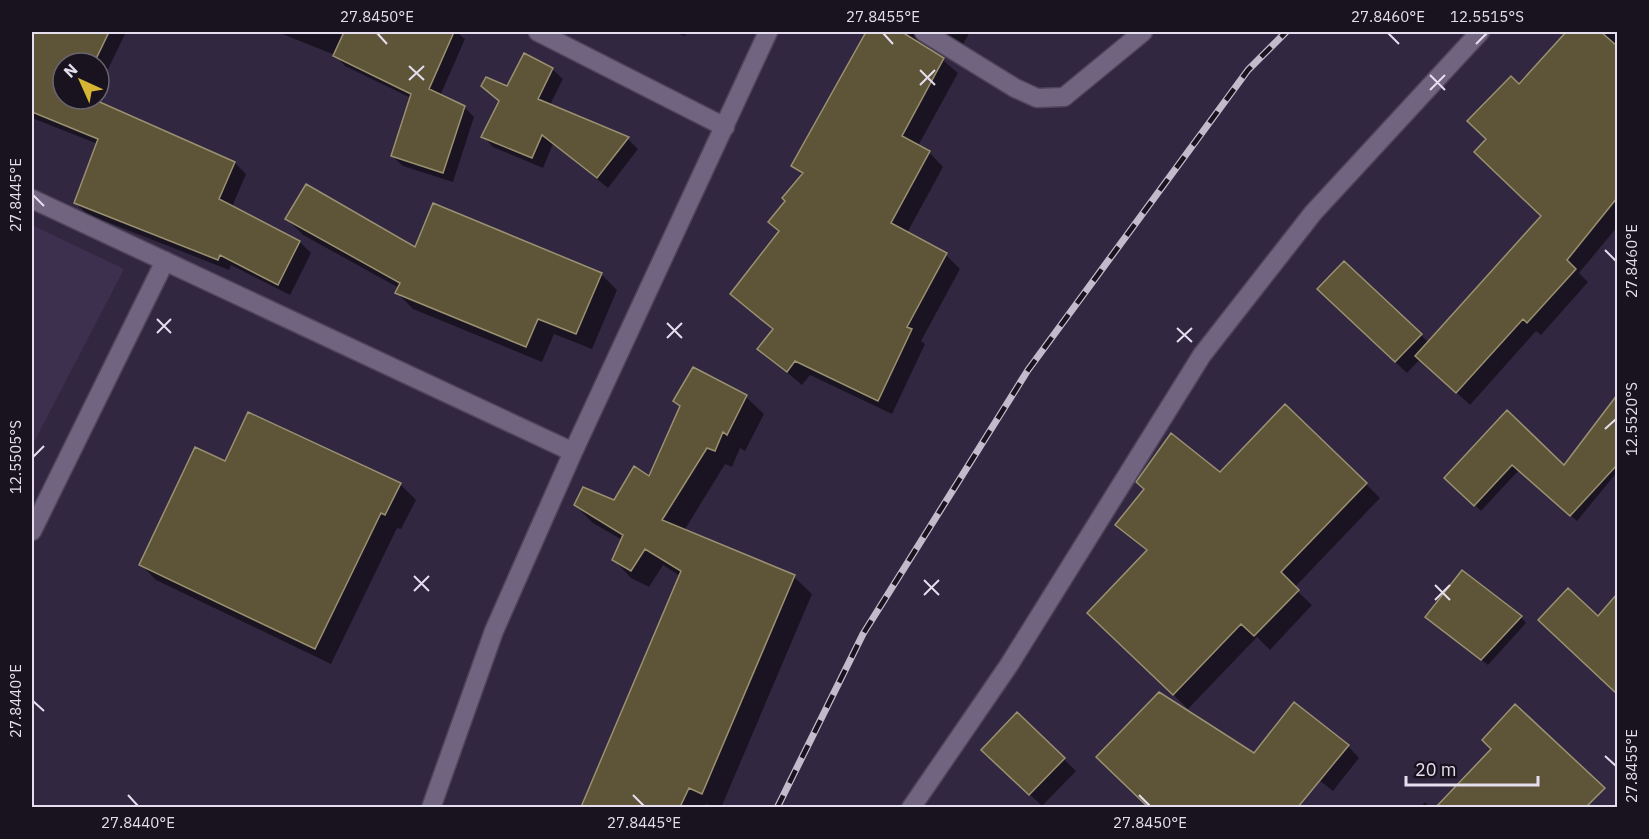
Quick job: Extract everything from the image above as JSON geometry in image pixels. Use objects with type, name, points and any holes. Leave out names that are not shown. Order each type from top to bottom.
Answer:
[{"type":"street","points":[[538,32],[724,127]]},
{"type":"street","points":[[431,807],[494,631],[573,452],[768,32]]},
{"type":"street","points":[[924,32],[1015,88],[1037,98],[1064,97],[1143,32]]},
{"type":"street","points":[[911,807],[1009,665],[1202,355],[1313,213],[1480,32]]},
{"type":"street","points":[[32,199],[573,452]]},
{"type":"street","points":[[32,531],[165,261]]},
{"type":"shaded area","points":[[32,225],[124,269],[32,446]]},
{"type":"building","points":[[32,32],[109,32],[100,51],[51,51],[51,111],[111,111],[111,107],[235,162],[219,199],[300,241],[278,285],[220,255],[218,260],[74,203],[98,139],[32,112]]},
{"type":"building","points":[[344,32],[454,32],[429,89],[465,106],[443,173],[391,156],[411,94],[333,56]]},
{"type":"building","points":[[866,32],[902,32],[944,58],[902,136],[930,151],[891,223],[947,253],[907,327],[912,329],[878,401],[795,361],[787,372],[757,349],[773,329],[730,294],[779,231],[768,222],[785,201],[782,198],[803,173],[791,166]]},
{"type":"building","points":[[1566,32],[1601,32],[1617,46],[1617,198],[1567,260],[1576,269],[1527,323],[1523,319],[1456,393],[1415,356],[1541,216],[1474,152],[1486,139],[1467,121],[1511,76],[1519,84]]},
{"type":"building","points":[[524,53],[553,68],[538,99],[629,137],[597,178],[542,135],[532,158],[481,137],[499,101],[481,86],[486,77],[507,86]]},
{"type":"building","points":[[306,184],[415,247],[433,203],[602,273],[576,334],[538,319],[526,347],[395,293],[400,283],[285,219]]},
{"type":"building","points":[[1344,261],[1422,334],[1395,362],[1317,289]]},
{"type":"building","points":[[693,367],[747,395],[727,435],[723,432],[715,451],[707,448],[662,520],[795,575],[702,794],[689,788],[680,807],[581,807],[681,571],[645,549],[631,571],[612,560],[623,535],[574,505],[583,487],[614,500],[634,466],[649,476],[680,406],[673,401]]},
{"type":"building","points":[[1617,395],[1617,465],[1570,516],[1512,465],[1474,506],[1444,478],[1507,410],[1564,465]]},
{"type":"building","points":[[1285,404],[1367,483],[1281,572],[1299,590],[1254,636],[1241,624],[1173,695],[1087,613],[1147,550],[1115,525],[1144,489],[1136,482],[1171,433],[1220,472]]},
{"type":"building","points":[[248,412],[401,483],[385,515],[381,513],[315,649],[139,565],[195,447],[225,461]]},
{"type":"building","points":[[1462,570],[1522,616],[1481,660],[1425,617]]},
{"type":"building","points":[[1568,588],[1598,616],[1617,594],[1617,694],[1538,620]]},
{"type":"building","points":[[1159,692],[1254,753],[1294,702],[1349,745],[1298,807],[1148,807],[1096,757]]},
{"type":"building","points":[[1515,704],[1605,788],[1586,807],[1436,807],[1491,749],[1482,740]]},
{"type":"building","points":[[1017,712],[1065,758],[1029,795],[981,750]]},
{"type":"railway","points":[[777,808],[863,634],[1028,370],[1248,70],[1286,32]]}]
